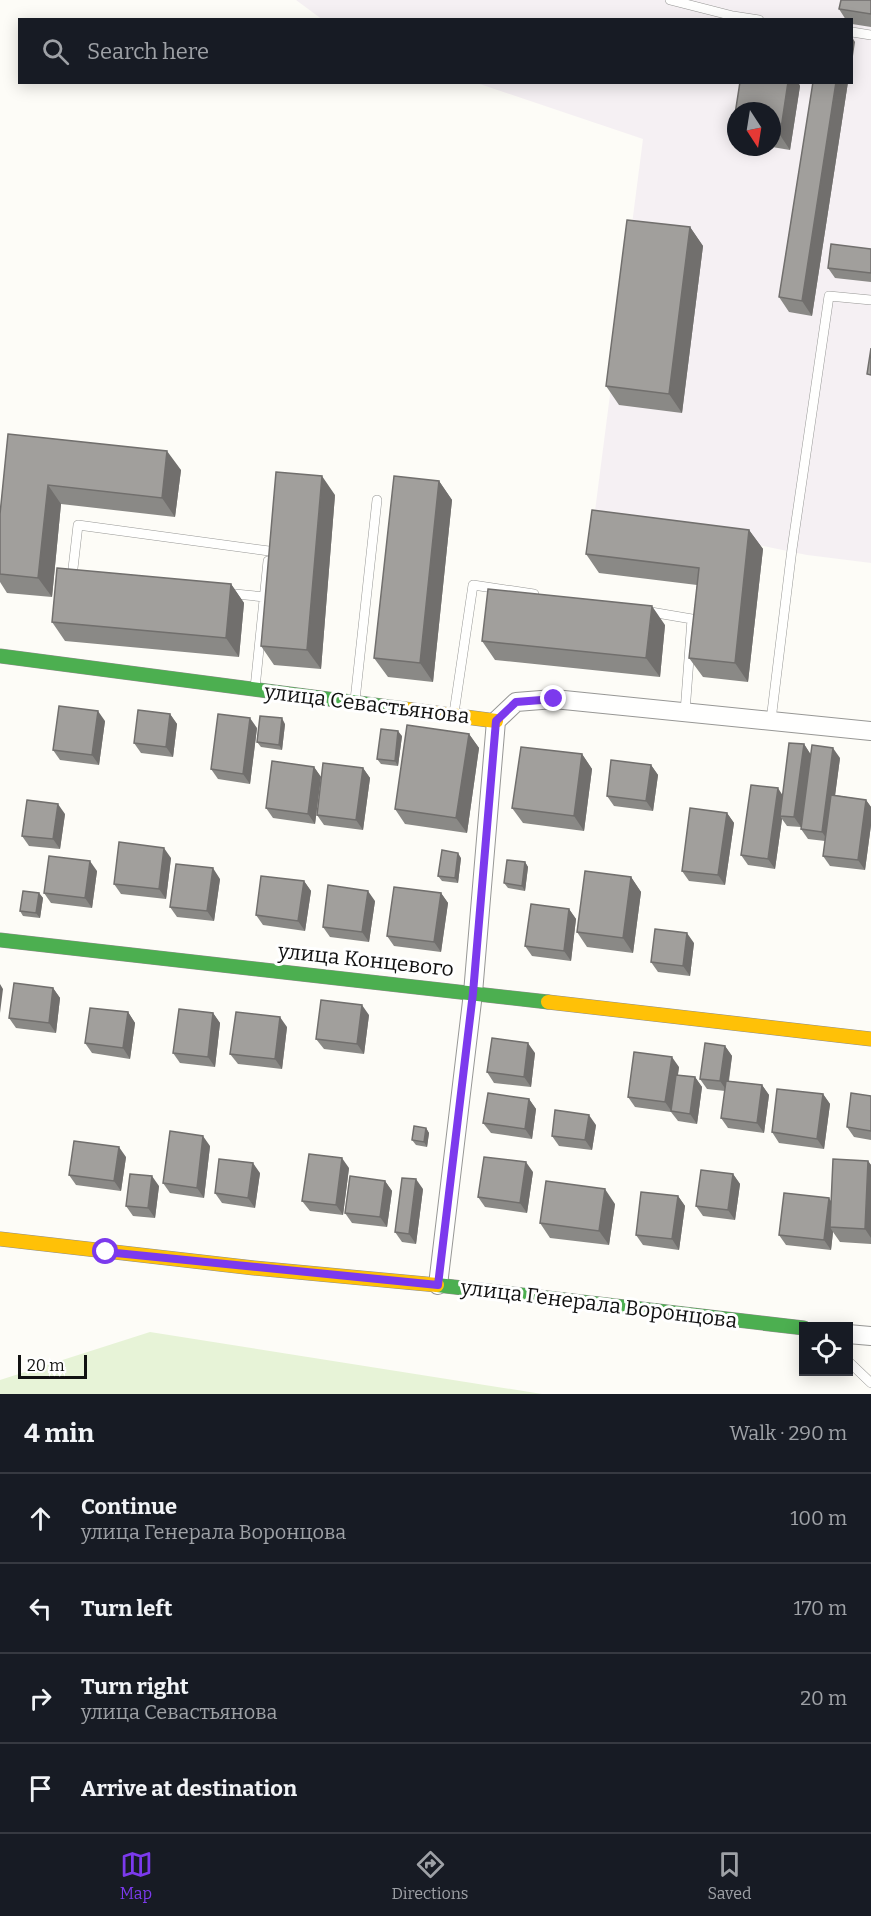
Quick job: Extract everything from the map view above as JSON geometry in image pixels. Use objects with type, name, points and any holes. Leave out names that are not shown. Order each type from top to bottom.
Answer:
[{"type":"street","name":"улица Севастьянова","points":[[0,656],[496,721],[516,702],[554,699],[871,731]]},
{"type":"street","points":[[438,1285],[473,993],[496,721]]},
{"type":"street","name":"улица Концевого","points":[[0,940],[871,1039]]},
{"type":"street","name":"улица Генерала Воронцова","points":[[0,1239],[254,1268],[438,1285],[799,1327]]},
{"type":"street","points":[[853,1334],[871,1336]]},
{"type":"lane","points":[[670,0],[746,18]]},
{"type":"lane","points":[[853,32],[871,35]]},
{"type":"lane","points":[[771,720],[792,549],[829,296],[871,300]]},
{"type":"lane","points":[[354,703],[377,500]]},
{"type":"lane","points":[[84,578],[72,577],[78,525],[269,550]]},
{"type":"lane","points":[[255,690],[271,540]]},
{"type":"lane","points":[[453,716],[473,585],[542,596]]},
{"type":"lane","points":[[220,592],[265,597]]},
{"type":"lane","points":[[634,610],[692,619],[685,712]]},
{"type":"lane","points":[[853,1365],[871,1383]]},
{"type":"shaded area","points":[[296,0],[871,0],[871,563],[807,555],[595,511],[643,139],[480,84],[853,84],[853,18],[320,18]]},
{"type":"green space","points":[[150,1332],[542,1394],[0,1394],[0,1380]]},
{"type":"building","points":[[841,0],[871,0],[871,14],[839,9]]},
{"type":"building","points":[[740,84],[788,84],[781,128],[781,102],[737,102]]},
{"type":"building","points":[[813,84],[836,84],[802,301],[779,297]]},
{"type":"building","points":[[627,220],[690,227],[669,394],[606,386]]},
{"type":"building","points":[[831,244],[871,249],[871,273],[828,268]]},
{"type":"building","points":[[871,348],[871,375],[867,374]]},
{"type":"building","points":[[8,434],[167,451],[162,498],[48,485],[38,578],[0,574],[0,514]]},
{"type":"building","points":[[276,472],[322,476],[307,650],[261,646]]},
{"type":"building","points":[[394,476],[439,481],[420,663],[374,658]]},
{"type":"building","points":[[592,510],[749,530],[735,663],[689,658],[699,568],[586,554]]},
{"type":"building","points":[[57,568],[231,584],[226,638],[52,622]]},
{"type":"building","points":[[488,589],[652,606],[646,658],[482,641]]},
{"type":"building","points":[[59,706],[98,711],[92,755],[53,750]]},
{"type":"building","points":[[138,710],[170,714],[166,747],[134,743]]},
{"type":"building","points":[[218,714],[250,718],[243,774],[211,769]]},
{"type":"building","points":[[260,716],[282,718],[279,745],[257,742]]},
{"type":"building","points":[[407,725],[469,734],[456,818],[395,809]]},
{"type":"building","points":[[381,729],[398,731],[395,761],[377,759]]},
{"type":"building","points":[[789,743],[804,744],[794,817],[780,816]]},
{"type":"building","points":[[812,745],[833,748],[822,832],[801,829]]},
{"type":"building","points":[[521,747],[582,754],[574,816],[512,808]]},
{"type":"building","points":[[611,760],[651,765],[646,801],[607,796]]},
{"type":"building","points":[[272,761],[314,767],[308,814],[266,808]]},
{"type":"building","points":[[323,763],[363,768],[356,820],[317,815]]},
{"type":"building","points":[[751,785],[778,788],[768,859],[741,855]]},
{"type":"building","points":[[831,795],[866,800],[858,860],[823,856]]},
{"type":"building","points":[[27,800],[58,804],[53,839],[22,836]]},
{"type":"building","points":[[690,808],[727,813],[718,875],[682,871]]},
{"type":"building","points":[[119,842],[164,848],[159,889],[114,884]]},
{"type":"building","points":[[442,850],[458,853],[455,878],[438,876]]},
{"type":"building","points":[[49,856],[90,861],[85,898],[44,893]]},
{"type":"building","points":[[507,860],[525,862],[522,886],[504,883]]},
{"type":"building","points":[[176,864],[213,868],[207,911],[170,907]]},
{"type":"building","points":[[585,871],[631,877],[623,938],[577,932]]},
{"type":"building","points":[[261,876],[304,881],[298,921],[256,915]]},
{"type":"building","points":[[328,885],[368,891],[362,932],[323,927]]},
{"type":"building","points":[[394,887],[441,893],[434,942],[387,936]]},
{"type":"building","points":[[23,891],[39,893],[36,913],[20,911]]},
{"type":"building","points":[[531,904],[569,909],[564,951],[525,946]]},
{"type":"building","points":[[655,929],[687,933],[683,966],[651,962]]},
{"type":"building","points":[[14,983],[53,988],[49,1023],[9,1018]]},
{"type":"building","points":[[321,1000],[362,1005],[357,1044],[316,1039]]},
{"type":"building","points":[[90,1008],[128,1012],[123,1048],[85,1043]]},
{"type":"building","points":[[179,1009],[213,1013],[208,1057],[173,1053]]},
{"type":"building","points":[[236,1012],[280,1017],[275,1059],[230,1054]]},
{"type":"building","points":[[492,1038],[528,1043],[524,1077],[487,1072]]},
{"type":"building","points":[[705,1043],[725,1046],[720,1081],[700,1079]]},
{"type":"building","points":[[634,1052],[672,1057],[665,1102],[628,1097]]},
{"type":"building","points":[[676,1075],[695,1077],[690,1114],[671,1111]]},
{"type":"building","points":[[726,1081],[762,1085],[757,1123],[721,1118]]},
{"type":"building","points":[[777,1089],[823,1094],[817,1139],[772,1132]]},
{"type":"building","points":[[488,1093],[529,1099],[525,1129],[483,1123]]},
{"type":"building","points":[[851,1093],[871,1096],[871,1131],[847,1127]]},
{"type":"building","points":[[555,1110],[589,1115],[585,1140],[552,1136]]},
{"type":"building","points":[[414,1126],[426,1128],[424,1142],[412,1140]]},
{"type":"building","points":[[170,1131],[203,1136],[197,1188],[163,1183]]},
{"type":"building","points":[[74,1141],[119,1147],[114,1181],[69,1175]]},
{"type":"building","points":[[309,1154],[342,1158],[336,1205],[302,1201]]},
{"type":"building","points":[[484,1157],[526,1162],[520,1203],[478,1197]]},
{"type":"building","points":[[219,1159],[253,1163],[248,1198],[215,1193]]},
{"type":"building","points":[[833,1159],[868,1161],[865,1229],[830,1227]]},
{"type":"building","points":[[701,1170],[733,1174],[728,1210],[696,1206]]},
{"type":"building","points":[[130,1174],[152,1176],[148,1208],[126,1206]]},
{"type":"building","points":[[350,1176],[385,1181],[380,1217],[345,1213]]},
{"type":"building","points":[[402,1178],[416,1179],[409,1234],[395,1232]]},
{"type":"building","points":[[546,1181],[605,1189],[599,1231],[540,1223]]},
{"type":"building","points":[[641,1192],[678,1196],[672,1239],[636,1235]]},
{"type":"building","points":[[784,1193],[829,1198],[824,1240],[779,1235]]},
{"type":"traffic: fast","points":[[0,656],[405,709]]},
{"type":"traffic: fast","points":[[0,940],[548,1002]]},
{"type":"traffic: fast","points":[[437,1285],[799,1327]]},
{"type":"traffic: slow","points":[[405,709],[496,721]]},
{"type":"traffic: slow","points":[[548,1002],[871,1039]]},
{"type":"traffic: slow","points":[[0,1239],[254,1268],[437,1285]]},
{"type":"route","points":[[106,1252],[438,1285],[473,993],[496,721],[516,702],[554,699]]}]
